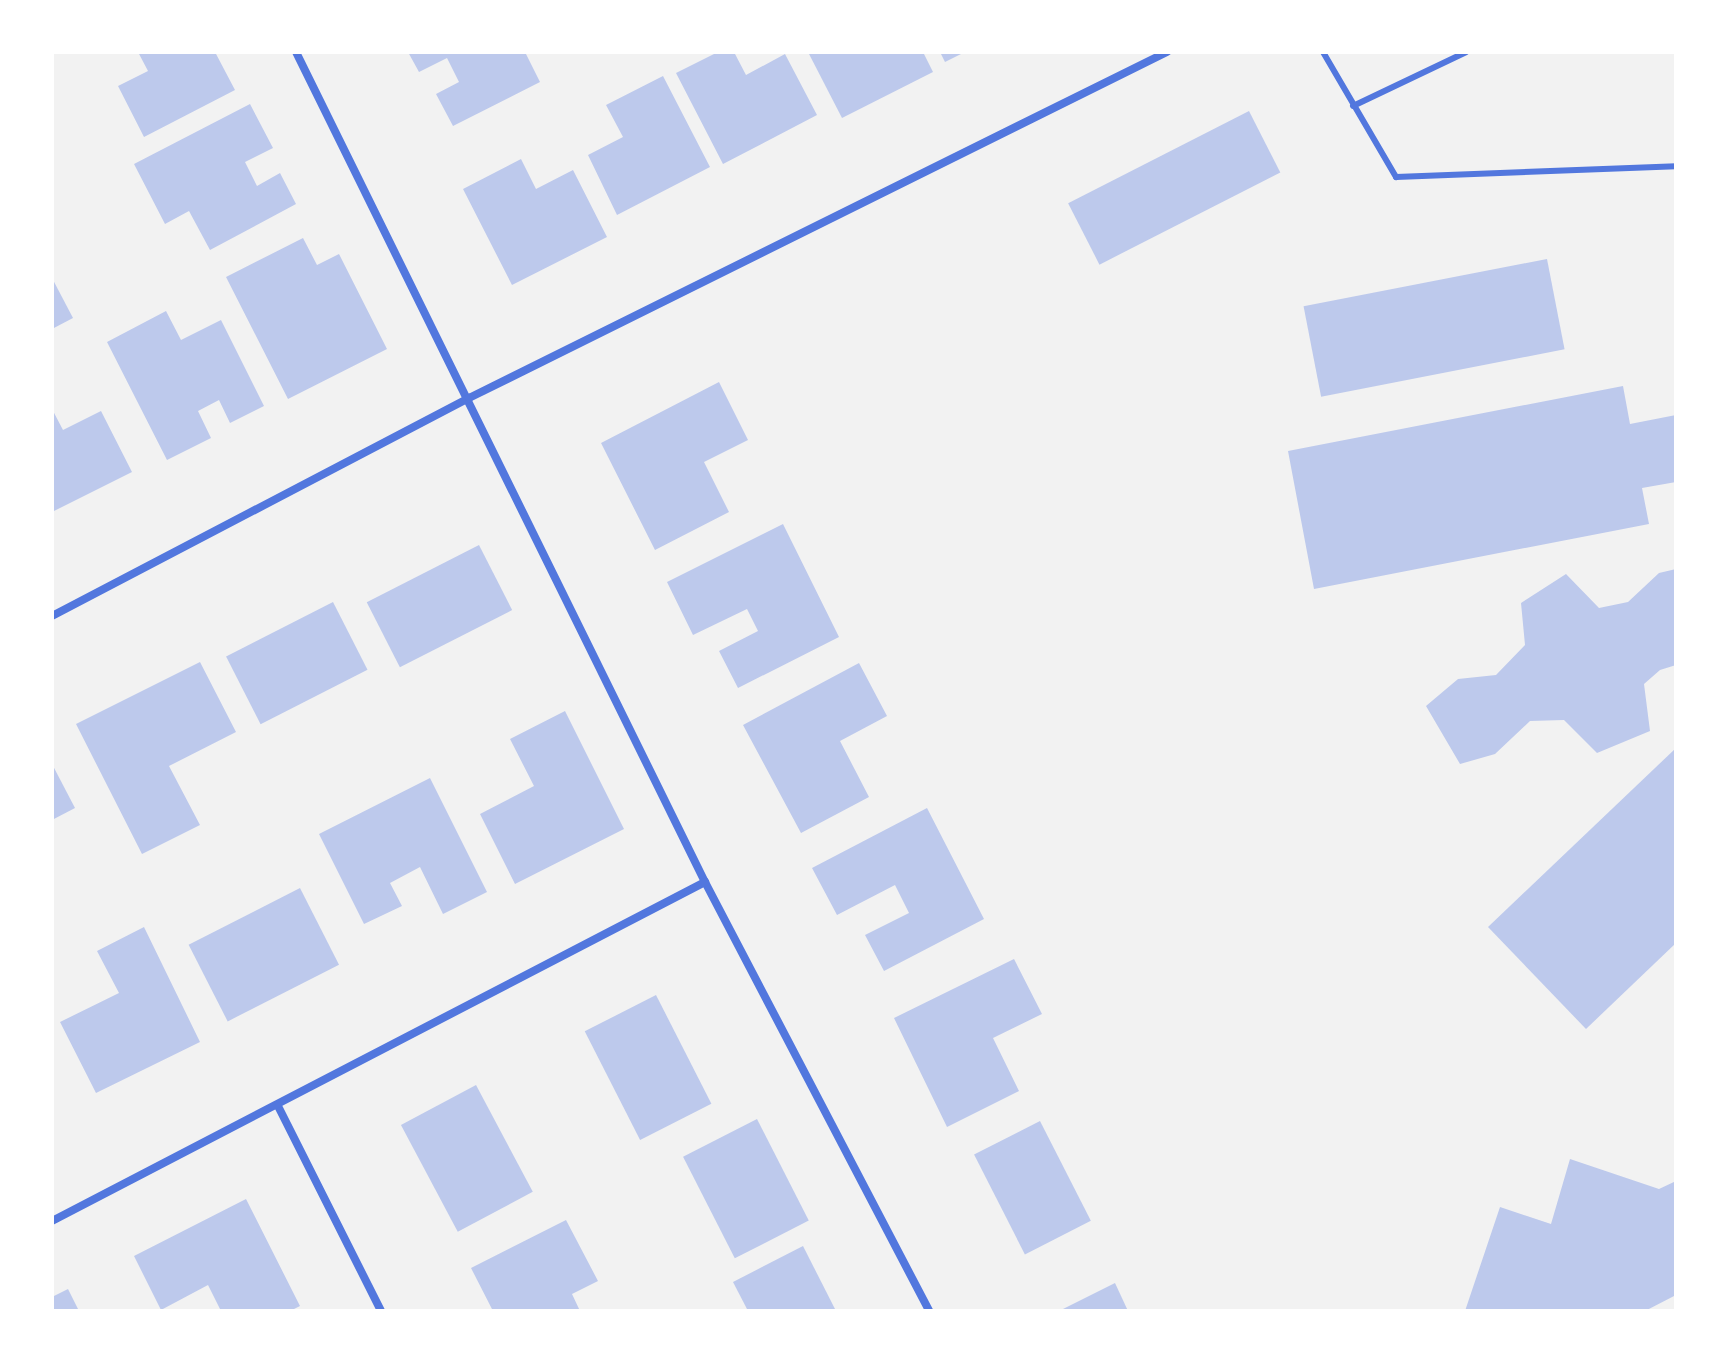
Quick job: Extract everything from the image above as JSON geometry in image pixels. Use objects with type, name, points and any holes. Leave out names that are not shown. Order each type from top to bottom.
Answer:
[{"type":"street","points":[[296,52],[705,882],[929,1311]]},
{"type":"street","points":[[52,616],[469,398],[1167,52]]},
{"type":"street","points":[[52,1221],[705,882]]},
{"type":"street","points":[[278,1106],[381,1311]]},
{"type":"lane","points":[[1323,52],[1396,177],[1676,166]]},
{"type":"lane","points":[[1353,106],[1466,52]]},
{"type":"building","points":[[138,52],[215,52],[235,90],[144,137],[118,86],[148,71]]},
{"type":"building","points":[[408,52],[525,52],[540,82],[453,126],[436,94],[459,82],[447,58],[419,72]]},
{"type":"building","points":[[718,52],[734,52],[746,75],[785,54],[817,115],[723,164],[676,73]]},
{"type":"building","points":[[808,52],[923,52],[933,72],[842,118]]},
{"type":"building","points":[[940,52],[965,52],[945,62]]},
{"type":"building","points":[[663,76],[710,167],[617,215],[588,155],[623,137],[606,105]]},
{"type":"building","points":[[250,104],[273,148],[245,162],[257,186],[280,173],[296,204],[210,250],[189,211],[165,224],[134,164]]},
{"type":"building","points":[[1249,111],[1280,172],[1099,265],[1068,203]]},
{"type":"building","points":[[521,159],[536,189],[573,170],[607,237],[512,285],[463,189]]},
{"type":"building","points":[[303,238],[317,265],[339,254],[387,349],[288,399],[226,277]]},
{"type":"building","points":[[1547,259],[1565,349],[1321,397],[1304,306]]},
{"type":"building","points":[[52,278],[73,318],[52,329]]},
{"type":"building","points":[[166,311],[181,340],[221,320],[264,406],[230,423],[219,400],[198,411],[211,438],[167,460],[107,342]]},
{"type":"building","points":[[719,382],[748,440],[704,462],[729,512],[655,550],[601,443]]},
{"type":"building","points":[[1623,386],[1630,424],[1676,415],[1676,482],[1642,488],[1649,524],[1314,589],[1288,451]]},
{"type":"building","points":[[52,409],[63,430],[101,411],[132,472],[52,512]]},
{"type":"building","points":[[783,524],[839,637],[738,688],[719,651],[758,631],[747,609],[693,635],[667,582]]},
{"type":"building","points":[[479,545],[512,610],[400,667],[367,602]]},
{"type":"building","points":[[1676,569],[1676,665],[1660,670],[1644,684],[1650,731],[1597,753],[1564,720],[1530,721],[1495,754],[1460,764],[1426,706],[1458,679],[1496,675],[1525,645],[1521,603],[1566,574],[1599,608],[1628,602],[1659,573]]},
{"type":"building","points":[[333,602],[368,670],[261,724],[226,656]]},
{"type":"building","points":[[200,662],[236,732],[169,766],[200,825],[142,854],[76,724]]},
{"type":"building","points":[[859,663],[887,716],[840,741],[869,797],[801,833],[743,725]]},
{"type":"building","points":[[565,711],[624,829],[515,884],[480,814],[534,786],[510,739]]},
{"type":"building","points":[[1676,748],[1676,943],[1586,1029],[1488,927]]},
{"type":"building","points":[[52,764],[75,808],[52,820]]},
{"type":"building","points":[[430,778],[487,892],[443,914],[420,867],[390,883],[402,906],[364,924],[319,834]]},
{"type":"building","points":[[927,808],[984,919],[884,971],[865,935],[909,913],[895,885],[837,915],[812,868]]},
{"type":"building","points":[[300,888],[339,965],[228,1021],[189,945]]},
{"type":"building","points":[[144,927],[200,1042],[96,1093],[60,1022],[119,993],[97,951]]},
{"type":"building","points":[[1014,959],[1042,1014],[993,1038],[1019,1091],[947,1127],[894,1018]]},
{"type":"building","points":[[656,995],[711,1104],[640,1140],[585,1031]]},
{"type":"building","points":[[476,1085],[533,1192],[458,1232],[401,1125]]},
{"type":"building","points":[[757,1119],[809,1221],[735,1258],[683,1157]]},
{"type":"building","points":[[1040,1121],[1091,1221],[1025,1254],[974,1155]]},
{"type":"building","points":[[1570,1159],[1659,1189],[1676,1181],[1676,1295],[1645,1311],[1465,1311],[1500,1207],[1551,1224]]},
{"type":"building","points":[[246,1199],[300,1306],[290,1311],[221,1311],[208,1285],[161,1310],[134,1256]]},
{"type":"building","points":[[566,1220],[598,1281],[572,1294],[580,1311],[493,1311],[471,1268]]},
{"type":"building","points":[[803,1246],[836,1311],[748,1311],[733,1282]]},
{"type":"building","points":[[1115,1283],[1128,1311],[1059,1311]]},
{"type":"building","points":[[68,1289],[79,1311],[52,1311],[52,1297]]}]
